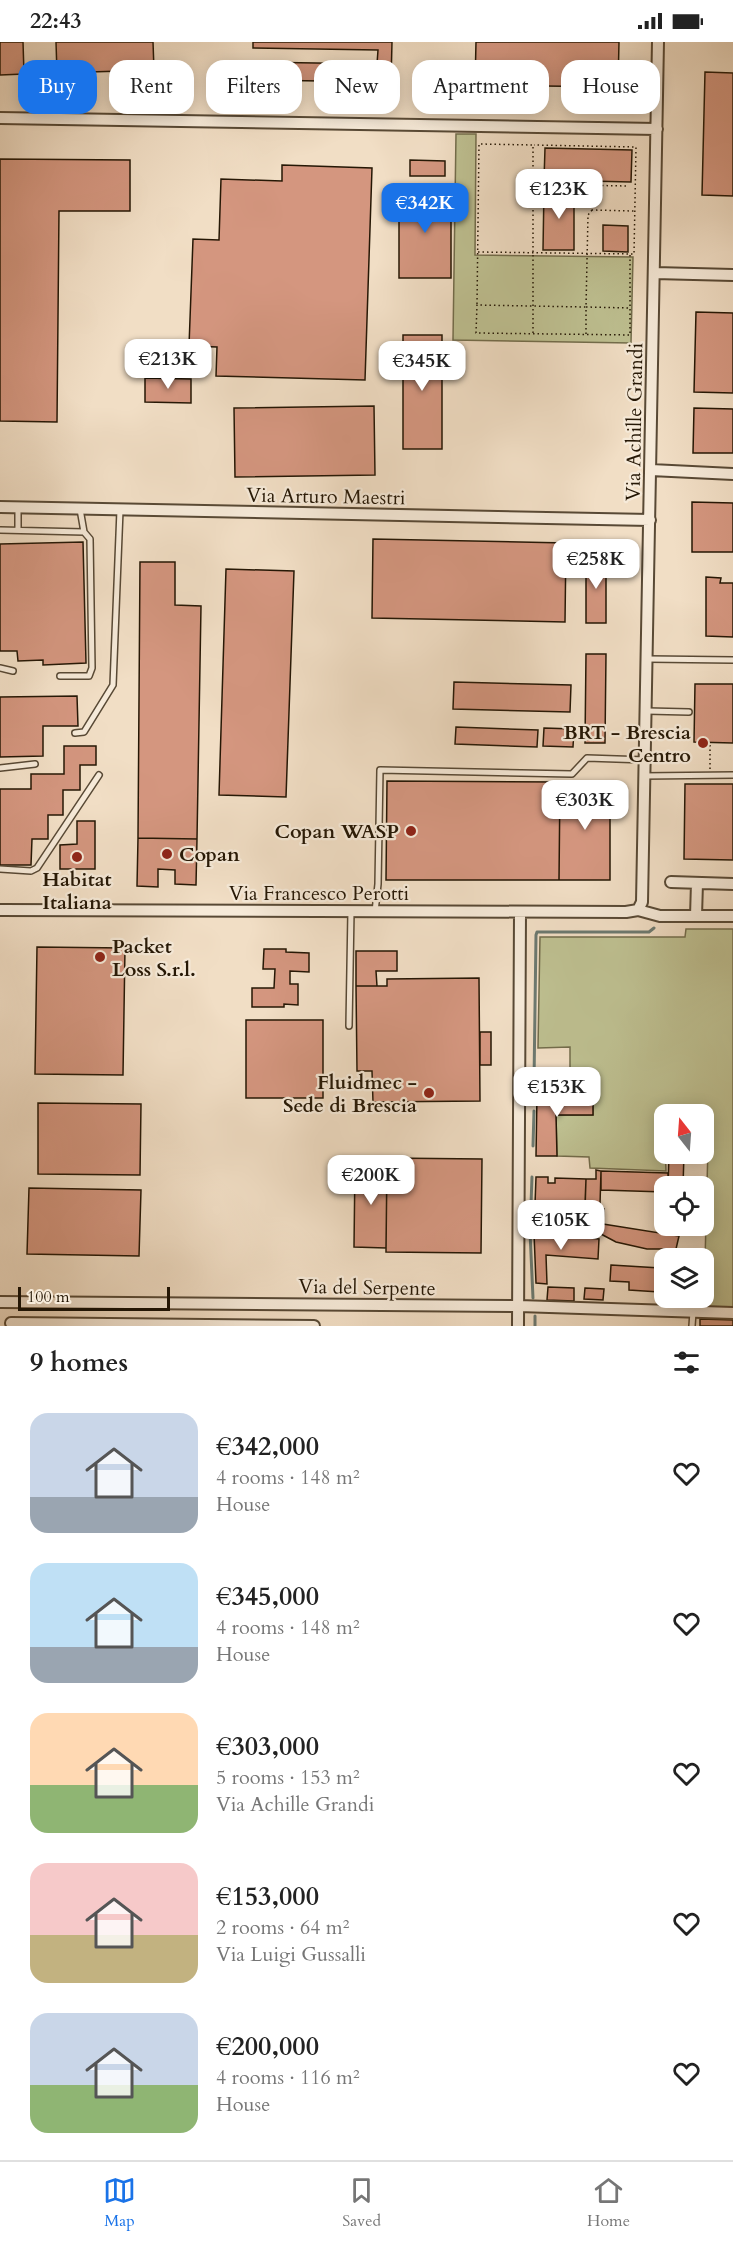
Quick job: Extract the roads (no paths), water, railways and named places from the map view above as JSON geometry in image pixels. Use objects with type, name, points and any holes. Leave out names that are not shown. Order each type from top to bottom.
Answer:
[{"type":"street","name":"Via Achille Grandi","points":[[638,910],[642,902],[647,711],[658,42]]},
{"type":"street","points":[[0,118],[657,129]]},
{"type":"street","points":[[655,273],[733,274]]},
{"type":"street","points":[[651,470],[733,474]]},
{"type":"street","name":"Via Arturo Maestri","points":[[0,507],[650,520]]},
{"type":"street","points":[[671,882],[733,884]]},
{"type":"street","points":[[696,916],[697,883]]},
{"type":"street","name":"Via Francesco Perotti","points":[[0,910],[520,913],[638,910],[660,916],[733,916]]},
{"type":"street","points":[[518,1326],[520,913]]},
{"type":"street","points":[[6,1302],[11,1324],[315,1326],[315,1304]]},
{"type":"street","name":"Via del Serpente","points":[[6,1302],[519,1306],[733,1313]]},
{"type":"street","points":[[94,1302],[95,1324]]},
{"type":"street","points":[[186,1303],[186,1325]]},
{"type":"lane","points":[[18,508],[18,530]]},
{"type":"lane","points":[[60,676],[89,676],[92,668],[90,539],[84,532],[80,509]]},
{"type":"lane","points":[[75,733],[84,732],[113,685],[120,510]]},
{"type":"lane","points":[[0,530],[84,532]]},
{"type":"lane","points":[[648,659],[733,660]]},
{"type":"lane","points":[[0,668],[13,671]]},
{"type":"lane","points":[[647,711],[689,712]]},
{"type":"lane","points":[[375,912],[378,884],[380,770],[572,774],[587,759],[645,760]]},
{"type":"lane","points":[[0,768],[35,764]]},
{"type":"lane","points":[[0,869],[31,871],[37,868],[99,775]]},
{"type":"lane","points":[[644,776],[733,775]]},
{"type":"lane","points":[[349,1026],[351,911]]},
{"type":"lane","points":[[692,1326],[693,1312]]},
{"type":"waterway","points":[[534,1082],[537,932],[649,932],[654,928]]},
{"type":"waterway","points":[[533,1146],[534,1111]]},
{"type":"waterway","points":[[532,1177],[530,1232],[533,1298]]},
{"type":"waterway","points":[[535,1316],[535,1326]]},
{"type":"place","name":"BRT - Brescia Centro","points":[[703,743]]},
{"type":"place","name":"Copan WASP","points":[[411,831]]},
{"type":"place","name":"Copan","points":[[167,854]]},
{"type":"place","name":"Habitat Italiana","points":[[77,857]]},
{"type":"place","name":"Packet Loss S.r.l.","points":[[100,957]]},
{"type":"place","name":"Fluidmec - Sede di Brescia","points":[[429,1093]]}]
